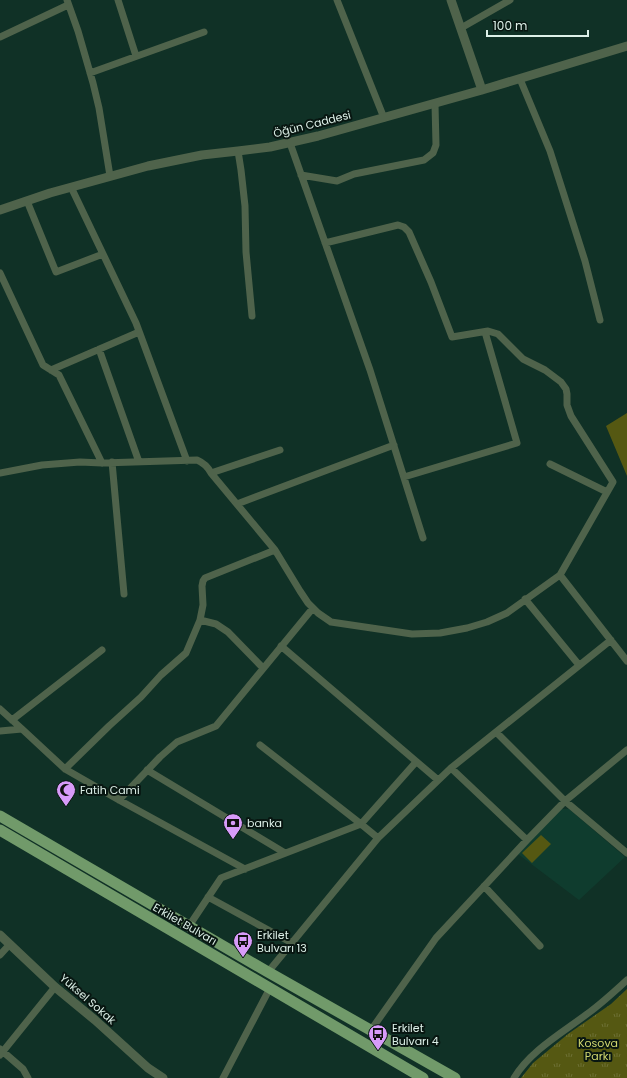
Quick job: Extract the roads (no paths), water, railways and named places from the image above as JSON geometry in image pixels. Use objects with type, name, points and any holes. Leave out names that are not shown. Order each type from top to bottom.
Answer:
[{"type":"main road","name":"Erkilet Bulvarı","points":[[0,816],[454,1078]]},
{"type":"main road","name":"Erkilet Bulvarı","points":[[0,830],[423,1078]]},
{"type":"street","points":[[118,0],[136,56]]},
{"type":"street","points":[[337,0],[384,118]]},
{"type":"street","points":[[451,0],[482,90]]},
{"type":"street","points":[[461,28],[510,0]]},
{"type":"street","points":[[0,37],[68,3],[78,31],[99,108],[110,176]]},
{"type":"street","points":[[90,72],[204,32]]},
{"type":"street","name":"Öğün Caddesi","points":[[0,210],[70,187],[148,166],[202,155],[238,152],[290,143],[435,104],[627,46]]},
{"type":"street","points":[[520,79],[550,151],[585,261],[600,320]]},
{"type":"street","points":[[301,175],[337,181],[354,174],[424,160],[433,153],[436,145],[435,104]]},
{"type":"street","points":[[290,143],[370,370],[423,538]]},
{"type":"street","points":[[238,152],[246,206],[246,252],[252,316]]},
{"type":"street","points":[[70,187],[139,332],[187,461]]},
{"type":"street","points":[[27,201],[56,272],[103,254]]},
{"type":"street","points":[[0,473],[61,463],[197,460],[208,468],[275,550],[304,597],[313,608],[330,622],[402,633],[432,634],[468,628],[487,622],[507,613],[560,575],[613,482],[571,416],[568,405],[568,394],[564,385],[552,374],[523,359],[498,334],[485,332],[452,337],[431,282],[409,232],[404,226],[398,225],[325,243]]},
{"type":"street","points":[[0,276],[43,365],[59,375],[102,463]]},
{"type":"street","points":[[51,370],[139,332]]},
{"type":"street","points":[[404,477],[517,443],[485,332]]},
{"type":"street","points":[[99,349],[139,462]]},
{"type":"street","points":[[237,504],[394,445]]},
{"type":"street","points":[[211,473],[280,450]]},
{"type":"street","points":[[112,462],[124,594]]},
{"type":"street","points":[[550,464],[607,492]]},
{"type":"street","points":[[65,769],[141,697],[161,675],[186,653],[200,620],[203,605],[202,586],[205,578],[275,550]]},
{"type":"street","points":[[560,575],[627,661]]},
{"type":"street","points":[[525,599],[579,665]]},
{"type":"street","points":[[119,800],[160,757],[177,742],[216,726],[313,608]]},
{"type":"street","points":[[200,620],[216,624],[228,632],[264,668]]},
{"type":"street","points":[[268,972],[378,838],[451,768],[611,640]]},
{"type":"street","points":[[281,646],[438,780]]},
{"type":"street","points":[[12,720],[102,650]]},
{"type":"street","points":[[0,709],[65,769],[245,868]]},
{"type":"street","points":[[0,731],[22,729]]},
{"type":"street","points":[[496,732],[565,800],[627,853]]},
{"type":"street","points":[[260,745],[378,838]]},
{"type":"street","points":[[371,1030],[436,938],[565,800],[627,750]]},
{"type":"street","points":[[189,926],[221,878],[361,824],[416,762]]},
{"type":"street","points":[[451,768],[527,840]]},
{"type":"street","points":[[148,770],[285,853]]},
{"type":"street","points":[[484,886],[540,946]]},
{"type":"street","points":[[208,897],[292,943]]},
{"type":"street","name":"Yüksel Sokak","points":[[0,935],[55,987],[95,1020],[148,1068],[161,1077]]},
{"type":"street","points":[[0,955],[10,944]]},
{"type":"street","points":[[514,1078],[521,1067],[532,1055],[595,1008],[627,980]]},
{"type":"street","points":[[28,1078],[23,1070],[1,1052],[55,987]]},
{"type":"street","points":[[223,1078],[270,988]]},
{"type":"place","name":"Fatih Cami","points":[[66,807]]},
{"type":"place","name":"banka","points":[[233,840]]},
{"type":"place","name":"Erkilet Bulvarı 13","points":[[243,958]]},
{"type":"place","name":"Erkilet Bulvarı 4","points":[[378,1051]]},
{"type":"park label","name":"Kosova Parkı","points":[[598,1049]]}]
